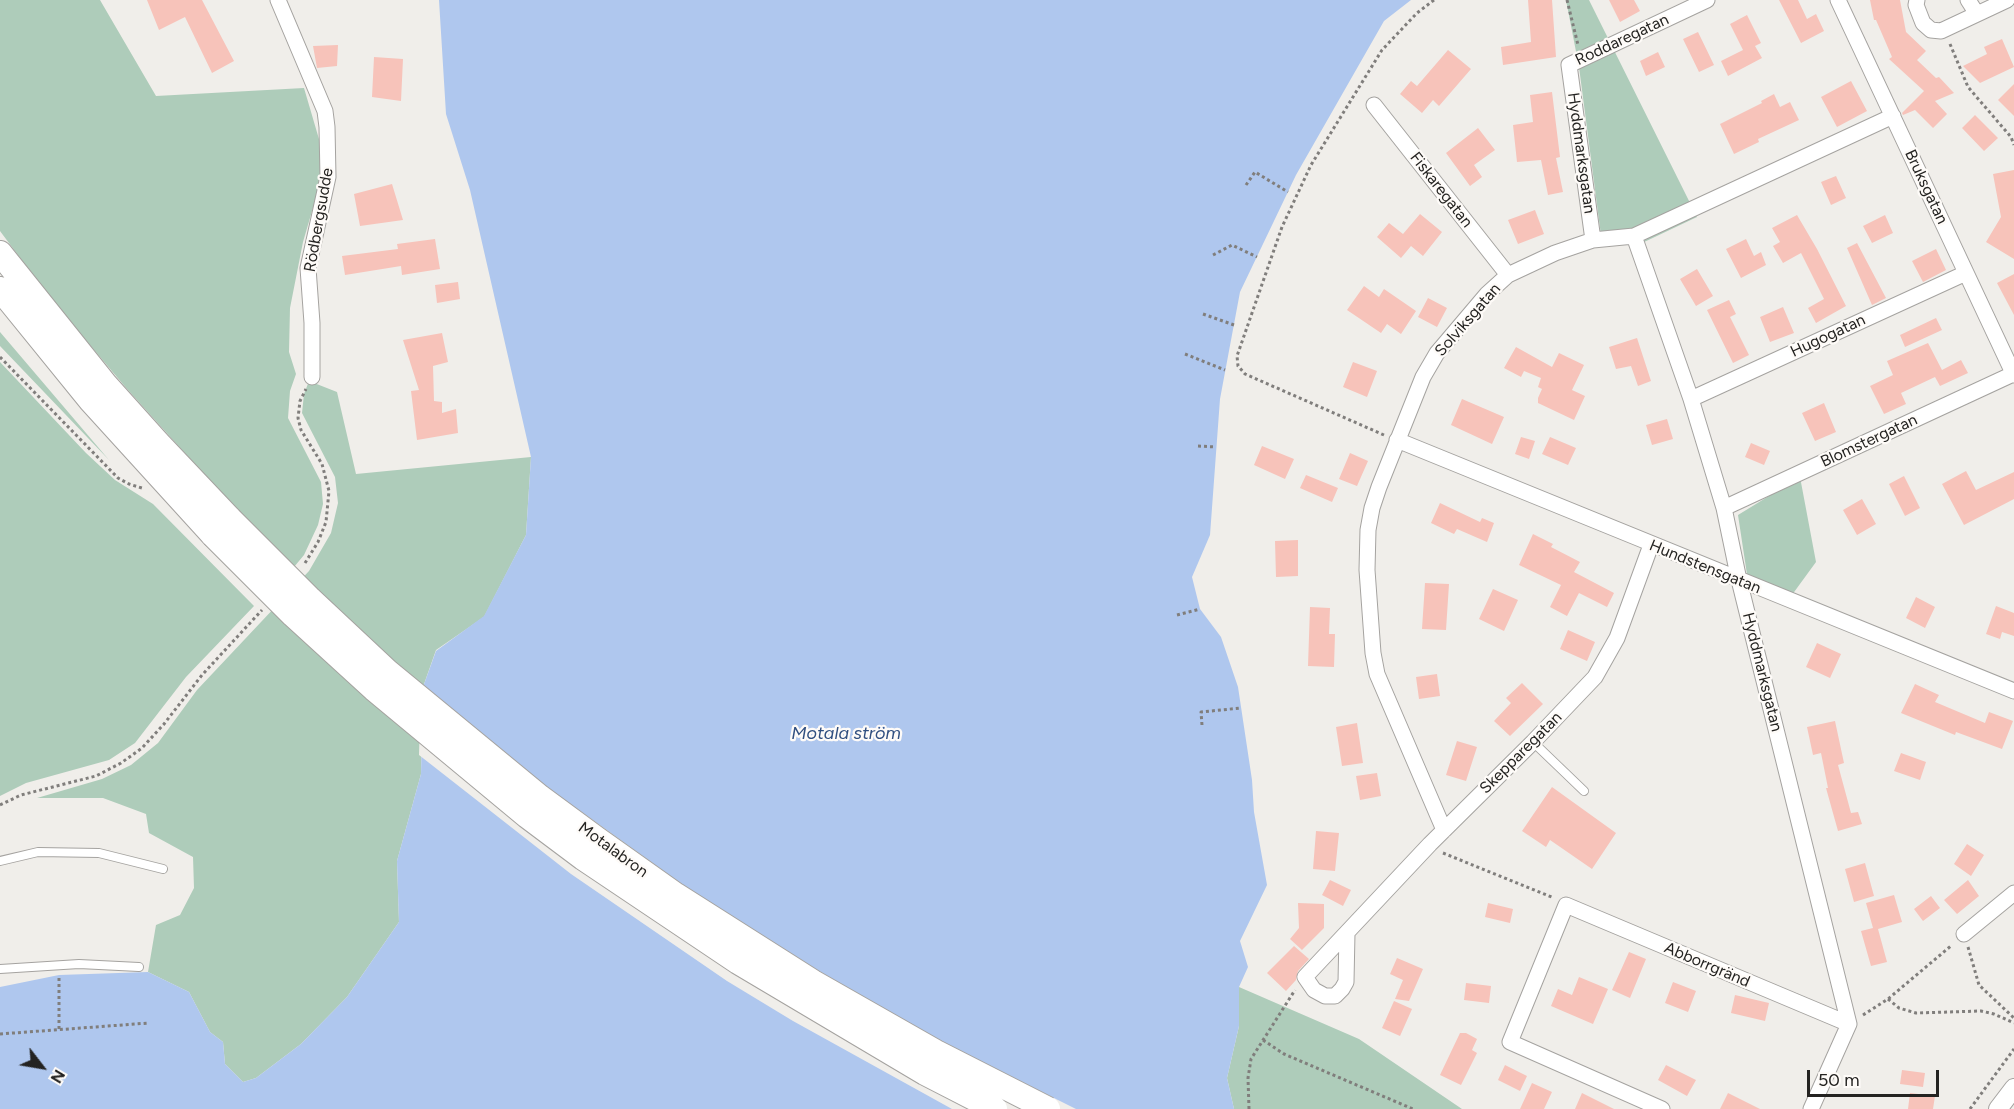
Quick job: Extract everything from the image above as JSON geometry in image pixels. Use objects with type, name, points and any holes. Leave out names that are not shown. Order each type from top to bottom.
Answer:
[{"type":"highway","points":[[0,253],[105,384],[158,443],[221,527]]},
{"type":"highway","points":[[0,289],[91,401],[221,527]]},
{"type":"highway","name":"Motalabron","points":[[221,527],[293,615],[374,689],[519,809],[583,858],[738,963],[925,1072],[995,1109]]},
{"type":"highway","name":"Motalabron","points":[[221,527],[309,598],[387,671],[540,797],[685,901],[813,982],[936,1052],[1048,1109]]},
{"type":"street","name":"Rödbergsudde","points":[[278,0],[325,111],[327,127],[328,177],[308,268],[312,323],[312,377]]},
{"type":"street","name":"Roddaregatan","points":[[1575,62],[1707,0]]},
{"type":"street","name":"Bruksgatan","points":[[1838,0],[2014,374]]},
{"type":"street","points":[[1917,0],[1916,5],[1923,23],[1936,31],[1945,30],[2007,0]]},
{"type":"street","points":[[1968,0],[1977,14]]},
{"type":"street","name":"Hyddmarksgatan","points":[[1575,62],[1593,240]]},
{"type":"street","name":"Fiskaregatan","points":[[1374,105],[1508,276]]},
{"type":"street","name":"Solviksgatan","points":[[1444,830],[1377,674],[1373,653],[1367,570],[1368,530],[1375,497],[1423,377],[1437,353],[1487,294],[1508,276],[1555,253],[1593,240],[1634,236],[1893,116]]},
{"type":"street","name":"Hyddmarksgatan","points":[[1634,236],[1691,399],[1724,508],[1739,580],[1849,1024]]},
{"type":"street","name":"Hugogatan","points":[[1691,399],[1966,273]]},
{"type":"street","name":"Blomstergatan","points":[[1724,508],[2014,374]]},
{"type":"street","name":"Hundstensgatan","points":[[1397,440],[2014,692]]},
{"type":"street","name":"Skepparegatan","points":[[1305,977],[1430,844],[1595,677],[1617,638],[1652,545]]},
{"type":"street","points":[[1964,934],[2014,893]]},
{"type":"street","points":[[1566,905],[1510,1042],[1662,1109]]},
{"type":"street","name":"Abborrgränd","points":[[1566,905],[1849,1024]]},
{"type":"street","points":[[1305,977],[1314,990],[1325,996],[1335,996],[1342,989],[1346,982],[1347,933]]},
{"type":"street","points":[[1811,1109],[1849,1024]]},
{"type":"street","points":[[1998,1109],[2014,1088]]},
{"type":"lane","points":[[1533,742],[1584,791]]},
{"type":"lane","points":[[0,861],[38,852],[99,853],[163,869]]},
{"type":"lane","points":[[0,969],[79,964],[139,967]]},
{"type":"path","points":[[1397,440],[1245,374],[1238,366],[1237,356],[1282,227],[1311,165],[1382,50],[1417,13],[1434,0]]},
{"type":"path","points":[[1567,0],[1575,62]]},
{"type":"path","points":[[1945,30],[1968,87],[2011,137],[2014,145]]},
{"type":"path","points":[[1246,185],[1255,172],[1288,192]]},
{"type":"path","points":[[1213,255],[1232,244],[1257,257]]},
{"type":"path","points":[[1203,314],[1234,325]]},
{"type":"path","points":[[1185,354],[1225,370]]},
{"type":"path","points":[[0,357],[118,478],[147,489]]},
{"type":"path","points":[[303,566],[318,542],[326,522],[329,491],[322,464],[301,430],[298,418],[300,401],[312,377]]},
{"type":"path","points":[[1198,446],[1216,447]]},
{"type":"path","points":[[0,805],[21,795],[96,776],[121,763],[142,748],[202,675],[267,605]]},
{"type":"path","points":[[1177,615],[1200,609]]},
{"type":"path","points":[[1202,725],[1201,712],[1241,708]]},
{"type":"path","points":[[1430,844],[1437,850],[1566,905]]},
{"type":"path","points":[[1849,1024],[1888,999],[1964,934],[1980,985],[2014,1021]]},
{"type":"path","points":[[59,975],[59,1029]]},
{"type":"path","points":[[1249,1109],[1248,1068],[1251,1059],[1305,977]]},
{"type":"path","points":[[1888,999],[1899,1008],[1916,1013],[1981,1011],[2014,1021]]},
{"type":"path","points":[[0,1034],[149,1023]]},
{"type":"path","points":[[1263,1040],[1284,1054],[1413,1109]]},
{"type":"path","points":[[1970,1109],[2014,1048]]},
{"type":"green space","points":[[0,0],[100,0],[156,96],[304,88],[326,163],[303,242],[290,308],[289,352],[296,374],[290,391],[288,418],[321,482],[323,504],[318,525],[304,555],[294,567],[237,511],[127,389],[47,294],[0,231]]},
{"type":"green space","points":[[1566,0],[1589,0],[1697,217],[1640,244],[1602,243],[1579,67]]},
{"type":"green space","points":[[0,332],[109,460],[0,346]]},
{"type":"green space","points":[[0,362],[86,453],[115,480],[153,504],[254,606],[186,677],[135,743],[109,760],[26,783],[0,796]]},
{"type":"green space","points":[[309,381],[337,392],[356,474],[531,457],[526,535],[484,617],[436,650],[423,687],[421,774],[397,861],[399,922],[347,997],[301,1044],[256,1078],[243,1082],[225,1064],[223,1042],[210,1032],[189,992],[148,972],[156,925],[180,915],[194,888],[193,857],[149,833],[146,814],[103,798],[37,798],[102,779],[131,765],[158,743],[197,690],[309,571],[331,533],[338,503],[335,477],[302,413],[304,394]]},
{"type":"green space","points":[[1800,477],[1816,562],[1789,599],[1748,581],[1738,515]]},
{"type":"green space","points":[[1239,987],[1359,1039],[1462,1109],[1234,1109],[1227,1078],[1239,1026]]},
{"type":"water","name":"Motala ström","points":[[439,0],[1411,0],[1384,21],[1296,175],[1240,292],[1220,399],[1210,535],[1192,577],[1200,609],[1221,637],[1238,687],[1252,780],[1254,812],[1267,885],[1240,941],[1248,967],[1239,987],[1239,1026],[1227,1078],[1234,1109],[0,1109],[0,987],[59,975],[148,972],[189,992],[210,1032],[223,1042],[225,1064],[243,1082],[256,1078],[301,1044],[347,997],[399,922],[397,861],[421,774],[423,687],[436,651],[484,616],[526,535],[531,457],[470,190],[446,114]]},
{"type":"pier","points":[[421,683],[547,787],[683,885],[819,971],[942,1042],[1076,1109],[952,1109],[793,1021],[727,981],[571,874],[419,755]]},
{"type":"building","points":[[147,0],[202,0],[234,61],[212,73],[185,17],[159,30]]},
{"type":"building","points":[[1528,0],[1552,0],[1556,57],[1503,65],[1501,47],[1531,42]]},
{"type":"building","points":[[1609,0],[1634,0],[1640,11],[1620,22]]},
{"type":"building","points":[[1779,0],[1798,0],[1807,19],[1816,14],[1824,31],[1801,43]]},
{"type":"building","points":[[1870,0],[1900,0],[1906,32],[1926,51],[1917,60],[1936,78],[1939,77],[1954,93],[1935,101],[1947,114],[1933,128],[1915,110],[1903,115],[1902,113],[1924,91],[1889,59],[1892,57],[1874,20]]},
{"type":"building","points":[[1747,15],[1761,43],[1755,46],[1762,58],[1728,76],[1721,61],[1743,50],[1730,24]]},
{"type":"building","points":[[1698,32],[1714,65],[1699,72],[1683,39]]},
{"type":"building","points":[[2002,39],[2014,67],[1980,83],[1963,66],[1987,54],[1984,47]]},
{"type":"building","points":[[338,45],[337,66],[317,68],[313,46]]},
{"type":"building","points":[[1448,50],[1471,69],[1439,106],[1433,100],[1422,113],[1400,94],[1411,81],[1417,86]]},
{"type":"building","points":[[1658,52],[1665,67],[1646,76],[1640,61]]},
{"type":"building","points":[[374,57],[403,59],[401,101],[372,97]]},
{"type":"building","points":[[1851,81],[1867,111],[1837,127],[1821,97]]},
{"type":"building","points":[[2014,84],[2014,116],[1998,100]]},
{"type":"building","points":[[1552,92],[1560,157],[1556,158],[1563,192],[1548,195],[1541,160],[1517,162],[1513,125],[1533,122],[1530,95]]},
{"type":"building","points":[[1774,94],[1780,107],[1790,102],[1799,120],[1758,139],[1759,142],[1734,154],[1720,124],[1762,103],[1761,101]]},
{"type":"building","points":[[1975,115],[1998,138],[1984,151],[1962,128]]},
{"type":"building","points":[[1478,128],[1495,150],[1474,165],[1482,177],[1470,186],[1446,153]]},
{"type":"building","points":[[2014,170],[2014,259],[1986,242],[2001,217],[1993,174]]},
{"type":"building","points":[[1836,176],[1846,198],[1831,205],[1821,182]]},
{"type":"building","points":[[392,184],[403,220],[360,226],[354,194]]},
{"type":"building","points":[[1535,210],[1544,234],[1518,244],[1508,220]]},
{"type":"building","points":[[1420,214],[1442,232],[1423,256],[1411,246],[1401,258],[1377,237],[1389,223],[1403,234]]},
{"type":"building","points":[[1797,215],[1846,306],[1816,323],[1808,308],[1824,299],[1801,253],[1783,263],[1773,246],[1780,242],[1772,228]]},
{"type":"building","points":[[1885,215],[1893,233],[1872,243],[1863,226]]},
{"type":"building","points":[[435,239],[440,269],[402,275],[401,266],[345,275],[342,256],[398,249],[397,244]]},
{"type":"building","points":[[1746,239],[1754,256],[1761,252],[1766,265],[1741,278],[1726,249]]},
{"type":"building","points":[[1857,243],[1886,298],[1872,305],[1847,248]]},
{"type":"building","points":[[1936,249],[1946,270],[1923,282],[1912,261]]},
{"type":"building","points":[[1697,269],[1713,296],[1696,306],[1680,279]]},
{"type":"building","points":[[2014,274],[2014,315],[1997,283]]},
{"type":"building","points":[[458,282],[460,299],[437,303],[435,285]]},
{"type":"building","points":[[1364,286],[1379,297],[1384,289],[1416,311],[1401,334],[1387,324],[1381,333],[1347,310]]},
{"type":"building","points":[[1428,298],[1447,308],[1437,327],[1418,317]]},
{"type":"building","points":[[1729,300],[1736,314],[1730,317],[1749,355],[1733,363],[1707,310]]},
{"type":"building","points":[[1783,307],[1794,333],[1770,342],[1760,317]]},
{"type":"building","points":[[1936,318],[1942,330],[1905,347],[1900,335]]},
{"type":"building","points":[[442,333],[448,362],[433,366],[434,401],[442,402],[442,413],[456,409],[458,433],[417,440],[411,391],[419,390],[403,340]]},
{"type":"building","points":[[1637,338],[1651,381],[1638,386],[1631,366],[1616,369],[1609,347]]},
{"type":"building","points":[[1928,343],[1942,370],[1961,360],[1968,373],[1940,386],[1935,377],[1901,393],[1906,404],[1884,414],[1870,386],[1893,375],[1887,361]]},
{"type":"building","points":[[1516,347],[1552,367],[1559,353],[1584,365],[1572,390],[1585,396],[1574,420],[1538,403],[1542,389],[1538,387],[1541,378],[1524,371],[1521,377],[1504,368]]},
{"type":"building","points":[[1353,362],[1377,371],[1367,397],[1343,387]]},
{"type":"building","points":[[1462,399],[1504,417],[1492,444],[1451,425]]},
{"type":"building","points":[[1824,403],[1836,432],[1815,441],[1802,413]]},
{"type":"building","points":[[1667,419],[1673,439],[1652,445],[1646,425]]},
{"type":"building","points":[[1521,437],[1535,441],[1529,459],[1515,454]]},
{"type":"building","points":[[1550,437],[1576,448],[1568,465],[1542,454]]},
{"type":"building","points":[[1751,443],[1770,451],[1764,465],[1745,457]]},
{"type":"building","points":[[1262,446],[1294,459],[1285,479],[1254,465]]},
{"type":"building","points":[[1350,453],[1368,461],[1357,486],[1339,479]]},
{"type":"building","points":[[1966,471],[1976,490],[2014,472],[2014,499],[1964,525],[1942,484]]},
{"type":"building","points":[[1306,475],[1338,488],[1332,502],[1300,488]]},
{"type":"building","points":[[1904,476],[1920,508],[1905,516],[1889,484]]},
{"type":"building","points":[[1862,499],[1876,524],[1857,535],[1843,510]]},
{"type":"building","points":[[1440,503],[1480,522],[1482,518],[1494,523],[1487,542],[1457,529],[1454,534],[1431,523]]},
{"type":"building","points":[[1533,534],[1553,544],[1551,547],[1580,562],[1574,572],[1614,593],[1607,607],[1579,593],[1567,616],[1550,607],[1561,585],[1519,565]]},
{"type":"building","points":[[1298,540],[1298,576],[1276,577],[1275,541]]},
{"type":"building","points":[[1425,583],[1449,584],[1446,630],[1422,629]]},
{"type":"building","points":[[1493,589],[1518,600],[1504,631],[1479,619]]},
{"type":"building","points":[[1916,597],[1935,607],[1925,628],[1906,618]]},
{"type":"building","points":[[1996,606],[2014,613],[2014,636],[2002,632],[2000,639],[1986,634]]},
{"type":"building","points":[[1310,607],[1330,608],[1329,634],[1335,634],[1334,667],[1308,666]]},
{"type":"building","points":[[1568,630],[1595,642],[1587,661],[1560,649]]},
{"type":"building","points":[[1817,643],[1841,654],[1830,678],[1806,667]]},
{"type":"building","points":[[1437,674],[1440,696],[1419,699],[1416,677]]},
{"type":"building","points":[[1522,683],[1543,704],[1510,736],[1494,721],[1511,703],[1506,698]]},
{"type":"building","points":[[1915,684],[1939,695],[1935,702],[1985,723],[1989,712],[2013,721],[2002,749],[1956,732],[1955,735],[1901,713]]},
{"type":"building","points":[[1835,721],[1844,763],[1838,765],[1851,813],[1858,812],[1862,824],[1838,831],[1826,788],[1828,788],[1821,753],[1813,755],[1807,727]]},
{"type":"building","points":[[1357,723],[1363,763],[1342,766],[1336,727]]},
{"type":"building","points":[[1457,741],[1477,747],[1466,781],[1446,775]]},
{"type":"building","points":[[1901,753],[1926,762],[1920,780],[1894,771]]},
{"type":"building","points":[[1377,773],[1381,796],[1360,800],[1356,776]]},
{"type":"building","points":[[1552,787],[1616,833],[1592,869],[1550,840],[1546,847],[1522,831]]},
{"type":"building","points":[[1316,831],[1339,833],[1335,871],[1313,869]]},
{"type":"building","points":[[1967,844],[1984,855],[1971,876],[1954,864]]},
{"type":"building","points":[[1865,863],[1874,896],[1854,902],[1845,869]]},
{"type":"building","points":[[1330,880],[1351,890],[1343,906],[1322,895]]},
{"type":"building","points":[[1968,880],[1979,896],[1957,914],[1944,900]]},
{"type":"building","points":[[1894,895],[1902,922],[1878,929],[1887,962],[1871,966],[1861,931],[1873,928],[1866,903]]},
{"type":"building","points":[[1931,896],[1940,908],[1923,921],[1914,909]]},
{"type":"building","points":[[1298,903],[1324,904],[1324,928],[1302,950],[1290,939],[1299,928]]},
{"type":"building","points":[[1488,903],[1513,909],[1510,923],[1485,917]]},
{"type":"building","points":[[1294,946],[1309,959],[1298,971],[1296,980],[1286,991],[1267,973]]},
{"type":"building","points":[[1629,952],[1646,959],[1630,998],[1612,990]]},
{"type":"building","points":[[1397,958],[1423,969],[1409,1001],[1395,999],[1403,980],[1390,974]]},
{"type":"building","points":[[1579,977],[1608,989],[1593,1024],[1551,1006],[1558,989],[1572,995]]},
{"type":"building","points":[[1673,982],[1696,991],[1688,1012],[1665,1003]]},
{"type":"building","points":[[1466,983],[1491,986],[1489,1003],[1464,1000]]},
{"type":"building","points":[[1735,995],[1769,1003],[1765,1021],[1731,1013]]},
{"type":"building","points":[[1394,1001],[1412,1009],[1400,1036],[1382,1028]]},
{"type":"building","points":[[1460,1033],[1466,1033],[1477,1039],[1472,1050],[1477,1053],[1461,1085],[1440,1075]]},
{"type":"building","points":[[1505,1065],[1527,1076],[1520,1091],[1498,1080]]},
{"type":"building","points":[[1666,1065],[1696,1080],[1687,1096],[1658,1080]]},
{"type":"building","points":[[1902,1070],[1925,1073],[1923,1087],[1900,1084]]},
{"type":"building","points":[[1532,1083],[1552,1092],[1544,1109],[1520,1109]]},
{"type":"building","points":[[1582,1093],[1614,1109],[1575,1109]]},
{"type":"building","points":[[1728,1093],[1760,1109],[1720,1109]]},
{"type":"building","points":[[1910,1093],[1935,1096],[1933,1109],[1908,1109]]}]
